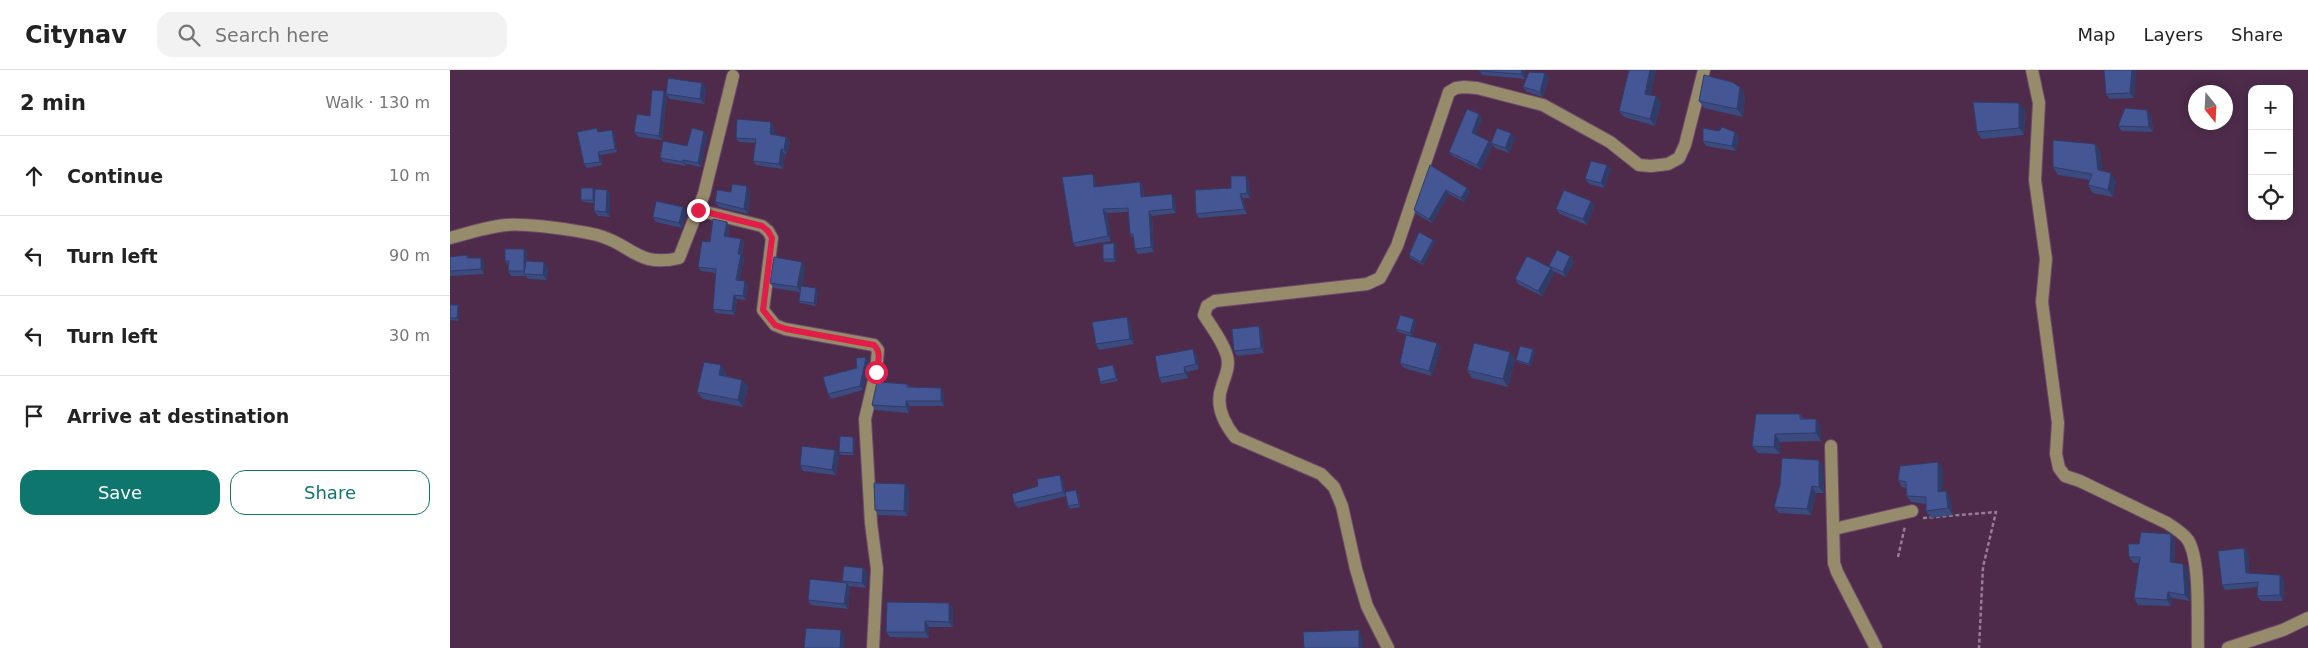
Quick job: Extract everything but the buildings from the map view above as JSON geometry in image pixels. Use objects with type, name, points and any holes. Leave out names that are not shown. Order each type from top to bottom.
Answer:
[{"type":"street","points":[[1388,648],[1384,644],[1367,606],[1356,569],[1342,506],[1334,487],[1321,474],[1235,436],[1226,426],[1220,408],[1221,387],[1228,374],[1228,357],[1221,341],[1204,315],[1207,306],[1214,301],[1367,284],[1380,278],[1397,246],[1449,92],[1456,88],[1477,88],[1542,105],[1610,142],[1639,165],[1651,166],[1668,164],[1679,158],[1685,145],[1704,70]]},
{"type":"street","points":[[2032,70],[2039,103],[2035,180],[2046,259],[2042,302],[2058,423],[2056,454],[2059,468],[2064,476],[2080,481],[2167,523],[2178,530],[2188,541],[2195,563],[2198,648]]},
{"type":"street","points":[[450,238],[507,225],[570,230],[599,236],[650,261],[663,262],[679,258],[704,194],[733,76]]},
{"type":"street","points":[[698,210],[762,226],[768,231],[772,238],[763,310],[775,325],[806,334],[874,345],[878,350],[876,372],[865,419],[871,523],[877,569],[873,648]]},
{"type":"street","points":[[1831,446],[1834,563],[1876,648]]},
{"type":"street","points":[[1834,528],[1912,511]]},
{"type":"street","points":[[2228,648],[2284,630],[2308,618]]},
{"type":"path","points":[[1898,557],[1902,533],[1912,511],[1920,519],[1996,512],[1983,567],[1979,648]]},
{"type":"route","points":[[698,210],[762,226],[768,231],[772,238],[763,310],[775,325],[806,334],[874,345],[878,350],[879,356],[876,372]]}]
